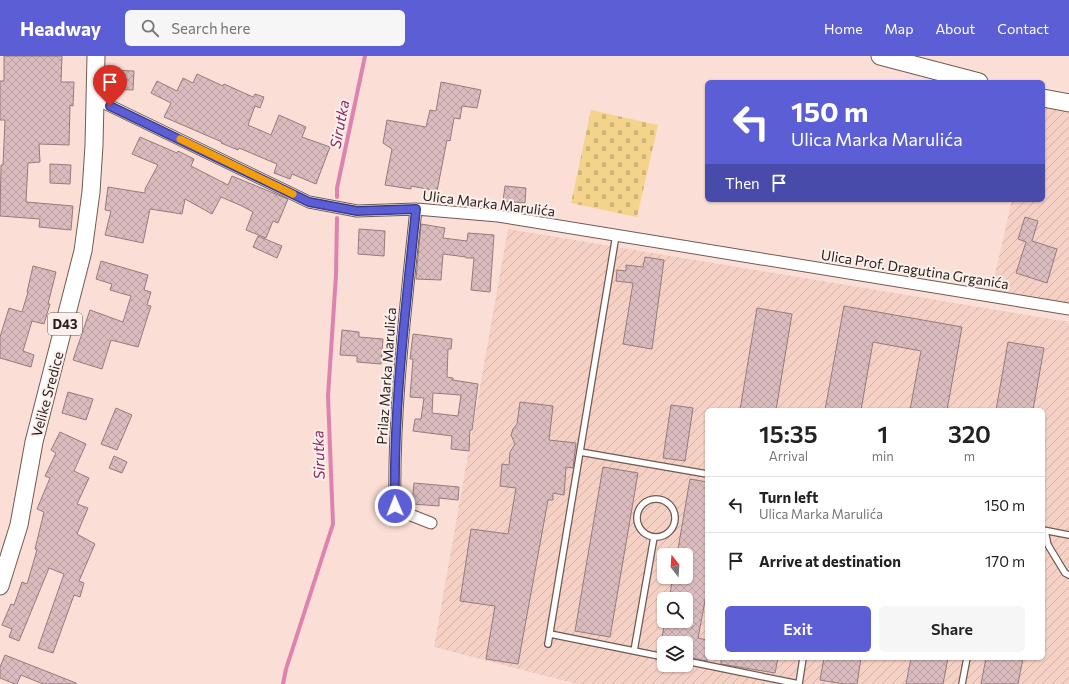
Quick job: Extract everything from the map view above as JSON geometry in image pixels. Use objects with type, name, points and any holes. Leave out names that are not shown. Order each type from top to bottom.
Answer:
[{"type":"main road","name":"Velike Sredice","points":[[0,586],[19,524],[34,442],[83,251],[91,192],[96,99],[96,56]]},
{"type":"main road","points":[[880,56],[971,80]]},
{"type":"main road","points":[[1045,98],[1069,103]]},
{"type":"street","name":"Ulica Marka Marulića","points":[[96,99],[309,202],[357,211],[416,209],[498,216],[757,258]]},
{"type":"street","name":"Prilaz Marka Marulića","points":[[416,209],[403,332],[394,466],[395,506],[408,514],[431,523]]},
{"type":"street","name":"Ulica Prof. Dragutina Grganića","points":[[757,258],[1069,309]]},
{"type":"lane","points":[[548,644],[616,235]]},
{"type":"lane","points":[[580,452],[705,474]]},
{"type":"lane","points":[[656,498],[668,502],[674,512],[675,519],[671,530],[660,536],[654,537],[647,535],[638,526],[637,513],[639,507],[644,502],[656,498]]},
{"type":"lane","points":[[1045,530],[1069,535]]},
{"type":"lane","points":[[1045,534],[1048,545],[1065,573],[1069,575]]},
{"type":"lane","points":[[634,651],[654,537]]},
{"type":"lane","points":[[550,634],[657,656]]},
{"type":"lane","points":[[693,662],[799,684],[803,660]]},
{"type":"lane","points":[[962,684],[967,660]]},
{"type":"shaded area","points":[[1045,98],[1069,103],[1069,309],[990,296],[1012,202],[1045,202]]},
{"type":"shaded area","points":[[508,229],[1069,322],[1069,684],[577,684],[434,647]]},
{"type":"green space","points":[[591,110],[658,125],[637,217],[571,203]]},
{"type":"building","points":[[4,56],[62,56],[61,82],[74,82],[73,106],[70,105],[69,145],[39,144],[40,162],[28,163],[26,202],[73,206],[71,230],[39,227],[40,219],[0,216],[1,165],[3,165],[5,120],[0,120],[0,81],[4,81]]},
{"type":"building","points":[[111,70],[134,71],[133,90],[110,89]]},
{"type":"building","points":[[197,74],[223,86],[224,84],[253,97],[255,94],[264,97],[260,108],[255,106],[248,125],[271,135],[279,115],[306,127],[302,137],[330,147],[316,184],[292,174],[290,179],[274,173],[277,164],[239,148],[238,150],[221,143],[222,142],[164,117],[171,103],[151,93],[157,81],[177,91],[183,78],[193,83]]},
{"type":"building","points":[[441,82],[481,90],[477,108],[462,106],[460,119],[454,118],[450,141],[447,140],[437,191],[411,186],[411,189],[385,185],[392,149],[383,143],[387,120],[426,127],[430,110],[436,111]]},
{"type":"building","points":[[140,137],[177,153],[178,151],[194,159],[191,166],[228,185],[232,176],[288,199],[278,223],[273,221],[266,238],[246,230],[253,212],[242,206],[221,197],[212,214],[185,199],[182,214],[150,209],[143,243],[105,235],[111,211],[105,210],[108,187],[145,193],[145,189],[158,165],[132,154]]},
{"type":"building","points":[[50,164],[71,165],[70,184],[50,183]]},
{"type":"building","points":[[505,186],[526,188],[525,203],[503,201]]},
{"type":"building","points":[[1025,217],[1038,221],[1032,241],[1057,249],[1047,283],[1016,273],[1026,242],[1018,239]]},
{"type":"building","points":[[421,224],[445,228],[443,238],[467,241],[468,233],[494,235],[490,292],[471,290],[474,258],[443,254],[441,280],[416,279]]},
{"type":"building","points":[[359,229],[385,231],[384,256],[358,254]]},
{"type":"building","points":[[258,236],[282,246],[277,258],[253,247]]},
{"type":"building","points":[[645,257],[664,260],[652,349],[623,344],[633,283],[616,281],[617,270],[626,271],[626,265],[643,267]]},
{"type":"building","points":[[101,261],[148,275],[144,290],[151,292],[147,305],[151,306],[138,347],[111,340],[102,369],[73,360],[90,310],[123,322],[131,296],[110,290],[112,284],[96,279]]},
{"type":"building","points":[[33,266],[56,272],[48,304],[50,304],[44,324],[32,321],[23,351],[34,355],[31,367],[0,358],[0,337],[9,308],[22,312]]},
{"type":"building","points":[[844,306],[962,327],[947,408],[910,408],[921,351],[873,342],[861,408],[825,408]]},
{"type":"building","points":[[757,308],[792,314],[776,408],[740,408]]},
{"type":"building","points":[[342,330],[359,332],[359,337],[383,339],[381,364],[357,362],[357,356],[340,355]]},
{"type":"building","points":[[413,334],[452,339],[451,349],[448,349],[447,377],[453,378],[453,380],[478,384],[472,430],[470,430],[469,451],[451,449],[452,436],[413,431],[415,419],[421,419],[424,398],[410,397],[413,359],[410,359]],"holes":[[[433,393],[461,395],[458,416],[432,413]]]},
{"type":"building","points":[[1008,342],[1044,348],[1033,408],[996,408]]},
{"type":"building","points":[[68,392],[93,399],[86,420],[62,413]]},
{"type":"building","points":[[520,402],[553,406],[549,440],[576,443],[573,468],[566,467],[564,495],[553,493],[553,500],[548,500],[518,664],[486,659],[495,606],[460,601],[471,529],[508,534],[516,488],[500,486],[502,464],[509,465],[510,452],[515,444],[511,435],[517,424]]},
{"type":"building","points":[[671,405],[693,408],[685,461],[663,458]]},
{"type":"building","points":[[116,408],[132,415],[117,450],[101,444]]},
{"type":"building","points":[[60,432],[86,444],[74,471],[89,478],[77,504],[88,508],[77,534],[95,544],[79,581],[84,583],[80,597],[74,595],[53,653],[38,648],[64,574],[49,568],[19,641],[9,637],[12,629],[2,625],[11,604],[14,605],[22,582],[27,584],[37,550],[35,549],[44,512],[37,509],[50,478],[45,476],[56,453],[51,450]]},
{"type":"building","points":[[114,456],[127,462],[122,473],[109,468]]},
{"type":"building","points":[[603,467],[638,473],[610,637],[575,631]]},
{"type":"building","points":[[690,479],[705,482],[705,601],[698,638],[705,640],[705,660],[707,661],[693,658],[693,636],[662,636],[664,628],[693,628],[693,592],[670,592],[672,584],[693,584],[693,548],[678,548]]},
{"type":"building","points":[[414,483],[459,487],[458,500],[439,498],[439,506],[412,504]]},
{"type":"building","points":[[5,655],[76,684],[43,684],[21,675],[17,684],[15,684],[0,678],[0,667]]},
{"type":"building","points":[[721,660],[778,660],[775,673],[721,664]]},
{"type":"building","points":[[824,660],[861,660],[857,684],[844,684],[820,680]]},
{"type":"building","points":[[911,660],[948,660],[943,684],[906,684]]},
{"type":"building","points":[[986,660],[1023,660],[1018,684],[981,684]]},
{"type":"waterway","name":"Sirutka","points":[[337,197],[337,188],[365,56]]},
{"type":"waterway","name":"Sirutka","points":[[283,684],[286,669],[333,524],[328,396],[336,275],[337,218]]},
{"type":"slow traffic","points":[[180,139],[293,194]]},
{"type":"route","points":[[110,106],[309,202],[357,211],[416,209],[404,324],[394,466],[395,506]]}]
